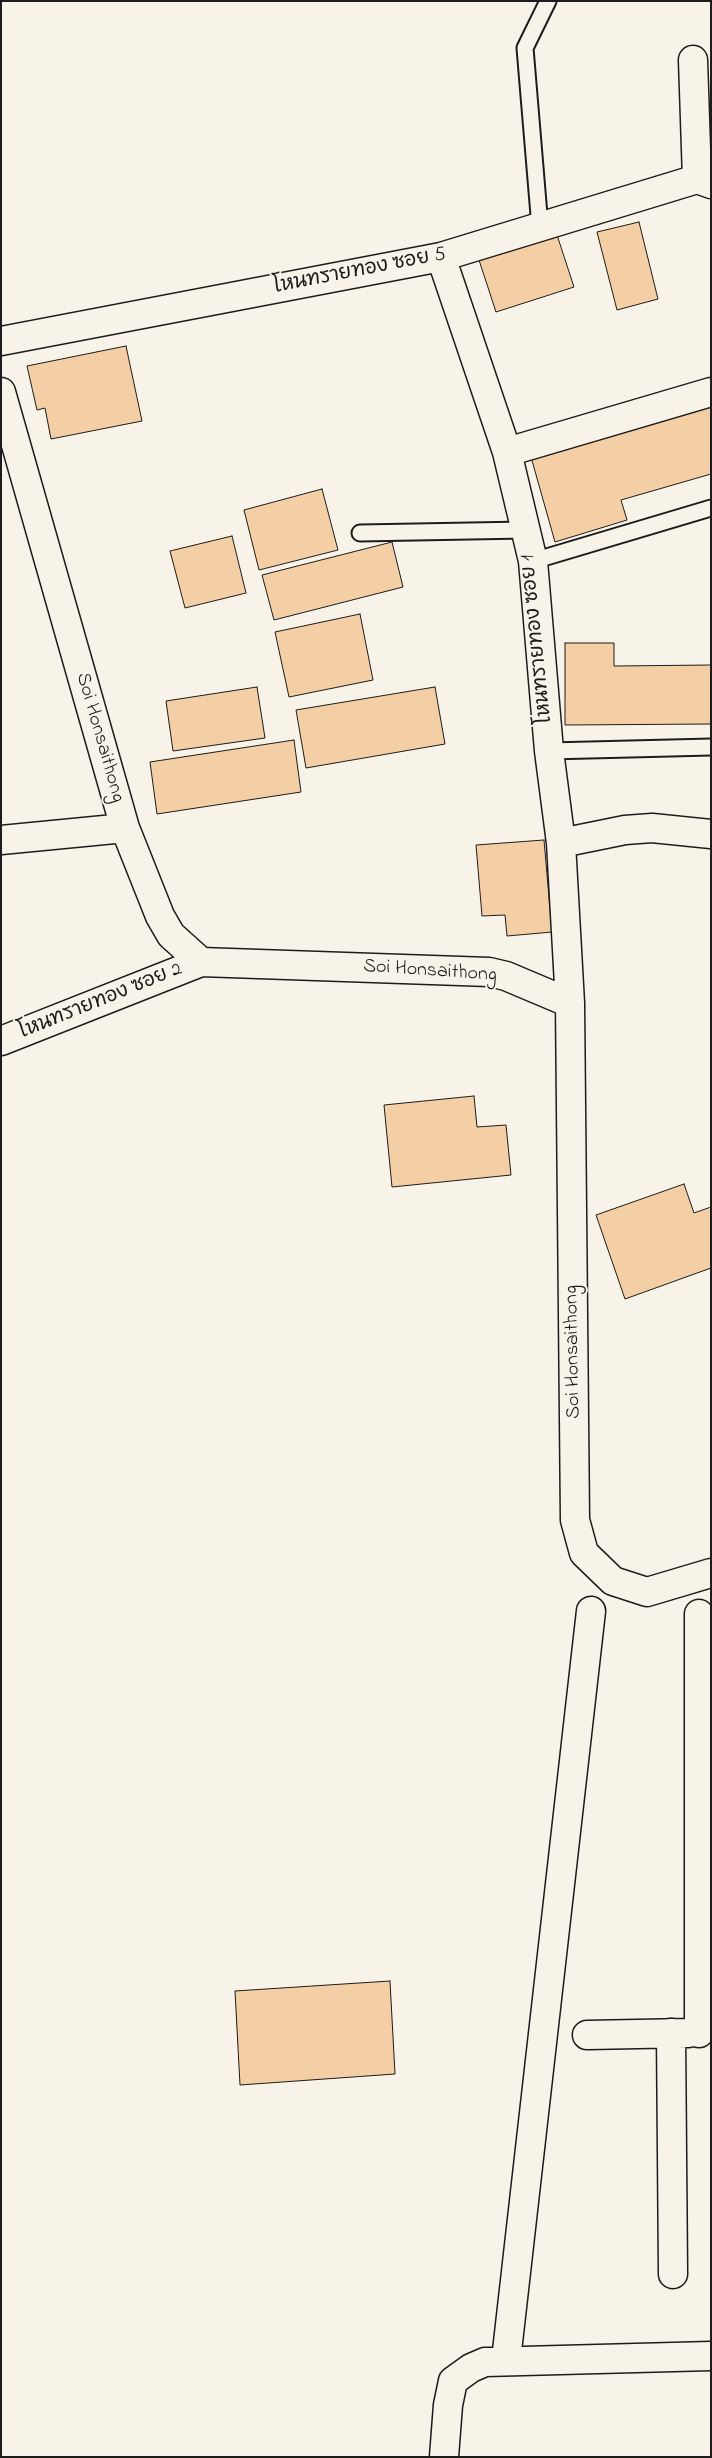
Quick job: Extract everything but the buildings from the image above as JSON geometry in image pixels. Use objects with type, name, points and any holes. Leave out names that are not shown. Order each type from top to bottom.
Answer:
[{"type":"street","points":[[692,60],[704,182]]},
{"type":"street","name":"โหนทรายทอง ซอย 5","points":[[1,341],[441,257],[540,227],[704,182]]},
{"type":"street","name":"โหนทรายทอง ซอย 1","points":[[441,257],[507,452],[524,530],[533,561],[549,751],[561,843],[570,1003]]},
{"type":"street","points":[[507,452],[711,392]]},
{"type":"street","name":"Soi Honsaithong","points":[[3,401],[125,828],[160,916],[171,935],[201,962],[489,972],[506,976],[570,1003],[575,1520],[584,1553],[613,1581],[648,1592],[711,1572]]},
{"type":"street","points":[[1,840],[125,828]]},
{"type":"street","points":[[561,843],[625,830],[652,828],[711,834]]},
{"type":"street","name":"โหนทรายทอง ซอย 2","points":[[1,1041],[201,962]]},
{"type":"street","points":[[506,2360],[591,1611]]},
{"type":"street","points":[[587,2035],[705,2033],[699,1614]]},
{"type":"street","points":[[670,2034],[673,2274]]},
{"type":"street","points":[[444,2457],[448,2405],[453,2381],[471,2368],[485,2362],[711,2356]]},
{"type":"lane","points":[[540,227],[525,48],[548,1]]},
{"type":"lane","points":[[533,561],[711,508]]},
{"type":"lane","points":[[360,533],[524,530]]},
{"type":"lane","points":[[549,751],[711,747]]}]
